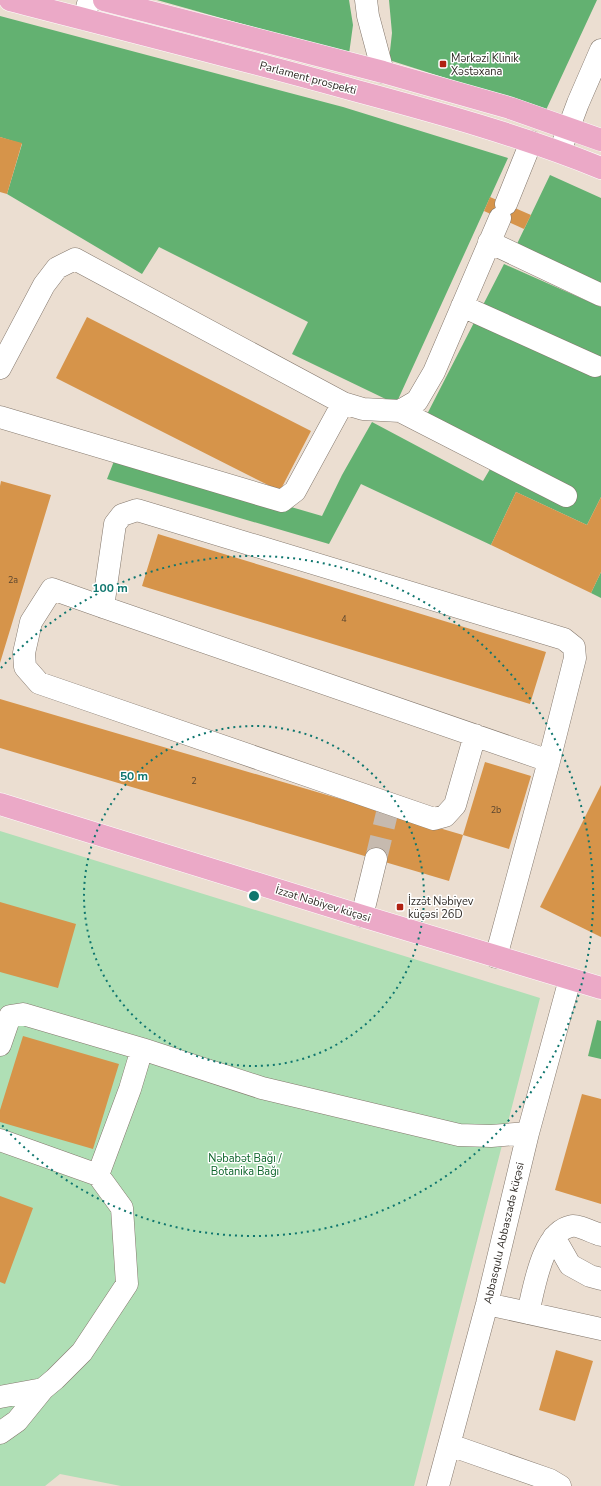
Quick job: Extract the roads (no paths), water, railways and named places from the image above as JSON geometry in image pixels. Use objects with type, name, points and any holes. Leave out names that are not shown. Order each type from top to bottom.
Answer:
[{"type":"main road","name":"Parlament prospekti","points":[[10,0],[87,10],[531,142],[560,151],[601,168]]},
{"type":"main road","points":[[104,0],[383,72],[510,108],[601,140]]},
{"type":"main road","name":"İzzət Nəbiyev küçəsi","points":[[0,804],[570,980],[601,988]]},
{"type":"street","points":[[366,0],[368,16],[383,72]]},
{"type":"street","points":[[560,151],[578,103],[599,59]]},
{"type":"street","points":[[400,411],[417,401],[434,372],[531,142]]},
{"type":"street","points":[[489,242],[601,296]]},
{"type":"street","points":[[0,368],[44,286],[57,268],[75,259],[342,403],[363,409],[400,411],[566,496]]},
{"type":"street","points":[[462,306],[595,366]]},
{"type":"street","points":[[0,417],[282,501],[295,491],[342,403]]},
{"type":"street","points":[[102,607],[115,524],[122,515],[137,510],[564,639],[574,647],[575,658],[496,957]]},
{"type":"street","points":[[475,735],[455,805],[445,816],[434,819],[388,808],[39,683],[25,667],[24,653],[31,622],[52,588],[102,607],[475,735],[549,761]]},
{"type":"street","points":[[362,916],[376,859]]},
{"type":"street","name":"Abbasqulu Abbaszadə küçəsi","points":[[438,1486],[487,1304],[528,1133],[570,980]]},
{"type":"street","points":[[0,1045],[10,1016],[23,1014],[142,1049],[262,1088],[459,1135],[491,1136],[528,1133]]},
{"type":"street","points":[[98,1175],[130,1089],[142,1049]]},
{"type":"street","points":[[0,1140],[98,1175],[122,1208],[127,1284],[82,1352],[43,1389],[17,1421],[0,1434]]},
{"type":"street","points":[[528,1313],[543,1257],[554,1237],[561,1229],[573,1225],[601,1235]]},
{"type":"street","points":[[554,1237],[570,1265],[590,1276],[601,1279]]},
{"type":"street","points":[[487,1304],[601,1329]]},
{"type":"street","points":[[0,1397],[43,1389]]},
{"type":"street","points":[[450,1445],[550,1480],[560,1486]]},
{"type":"tunnel","points":[[376,859],[387,813]]},
{"type":"place","name":"Mərkəzi Klinik Xəstəxana","points":[[443,64]]},
{"type":"place","name":"İzzət Nəbiyev küçəsi 26D","points":[[400,907]]},
{"type":"park label","name":"Nəbabət Bağı / Botanika Bağı","points":[[245,1164]]}]
